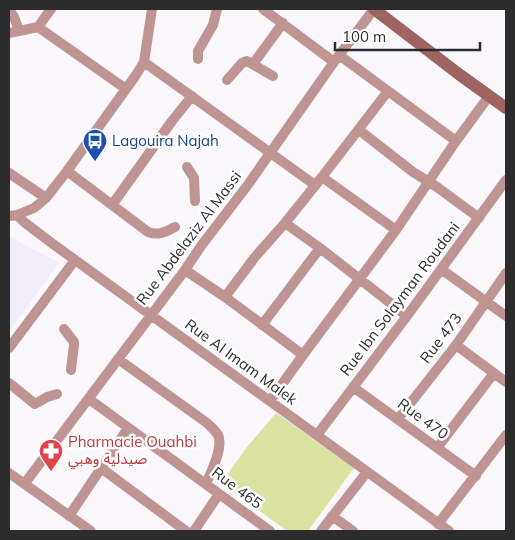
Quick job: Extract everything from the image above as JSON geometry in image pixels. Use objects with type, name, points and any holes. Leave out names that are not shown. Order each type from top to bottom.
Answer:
[{"type":"street","points":[[9,10],[14,17],[14,32],[38,27],[51,9]]},
{"type":"street","points":[[13,215],[34,208],[46,198],[67,172],[126,89],[144,62],[152,9]]},
{"type":"street","points":[[198,59],[200,48],[213,25],[217,9]]},
{"type":"street","points":[[263,9],[388,91],[456,141]]},
{"type":"street","points":[[374,9],[506,108]]},
{"type":"street","name":"Rue Abdelaziz Al Massi","points":[[25,483],[242,193],[337,58],[374,9]]},
{"type":"street","points":[[254,64],[283,23]]},
{"type":"street","points":[[38,27],[126,89]]},
{"type":"street","points":[[227,80],[247,61],[273,76]]},
{"type":"street","points":[[144,62],[315,185]]},
{"type":"street","points":[[225,297],[322,177],[388,91]]},
{"type":"street","points":[[112,205],[192,96]]},
{"type":"street","points":[[270,401],[396,230],[489,96]]},
{"type":"street","points":[[359,130],[413,172],[479,218]]},
{"type":"street","points":[[187,167],[194,178],[195,201]]},
{"type":"street","points":[[67,172],[142,228],[154,234],[160,234],[175,227]]},
{"type":"street","points":[[9,173],[46,198]]},
{"type":"street","points":[[322,177],[396,230]]},
{"type":"street","name":"Rue Ibn Solayman Roudani","points":[[317,435],[506,180]]},
{"type":"street","name":"Rue Al Imam Malek","points":[[13,215],[449,531]]},
{"type":"street","points":[[285,223],[407,316]]},
{"type":"street","points":[[262,325],[320,248]]},
{"type":"street","points":[[9,348],[74,260]]},
{"type":"street","points":[[441,269],[506,316]]},
{"type":"street","points":[[185,270],[225,297],[303,356]]},
{"type":"street","name":"Rue 473","points":[[398,418],[456,345],[506,273]]},
{"type":"street","points":[[64,329],[74,342],[71,370]]},
{"type":"street","points":[[456,345],[506,382]]},
{"type":"street","points":[[118,359],[207,423],[218,435],[218,455],[206,484]]},
{"type":"street","points":[[437,448],[494,373]]},
{"type":"street","points":[[9,383],[35,404],[47,396],[57,394]]},
{"type":"street","name":"Rue 470","points":[[353,387],[476,476]]},
{"type":"street","name":"Rue 465","points":[[89,399],[220,494],[264,530]]},
{"type":"street","points":[[70,516],[128,428]]},
{"type":"street","points":[[438,524],[506,435]]},
{"type":"street","points":[[101,468],[186,531]]},
{"type":"street","points":[[9,472],[70,516],[79,528],[91,531]]},
{"type":"street","points":[[321,531],[367,472]]},
{"type":"street","points":[[194,531],[220,494]]},
{"type":"street","points":[[332,516],[353,531]]},
{"type":"shaded area","points":[[9,236],[59,263],[9,332]]},
{"type":"green space","points":[[276,413],[354,468],[308,531],[287,531],[221,483],[247,447]]},
{"type":"place","name":"Lagouira Najah","points":[[95,162]]},
{"type":"place","name":"Pharmacie Ouahbi صيدلية وهبي","points":[[51,472]]}]
